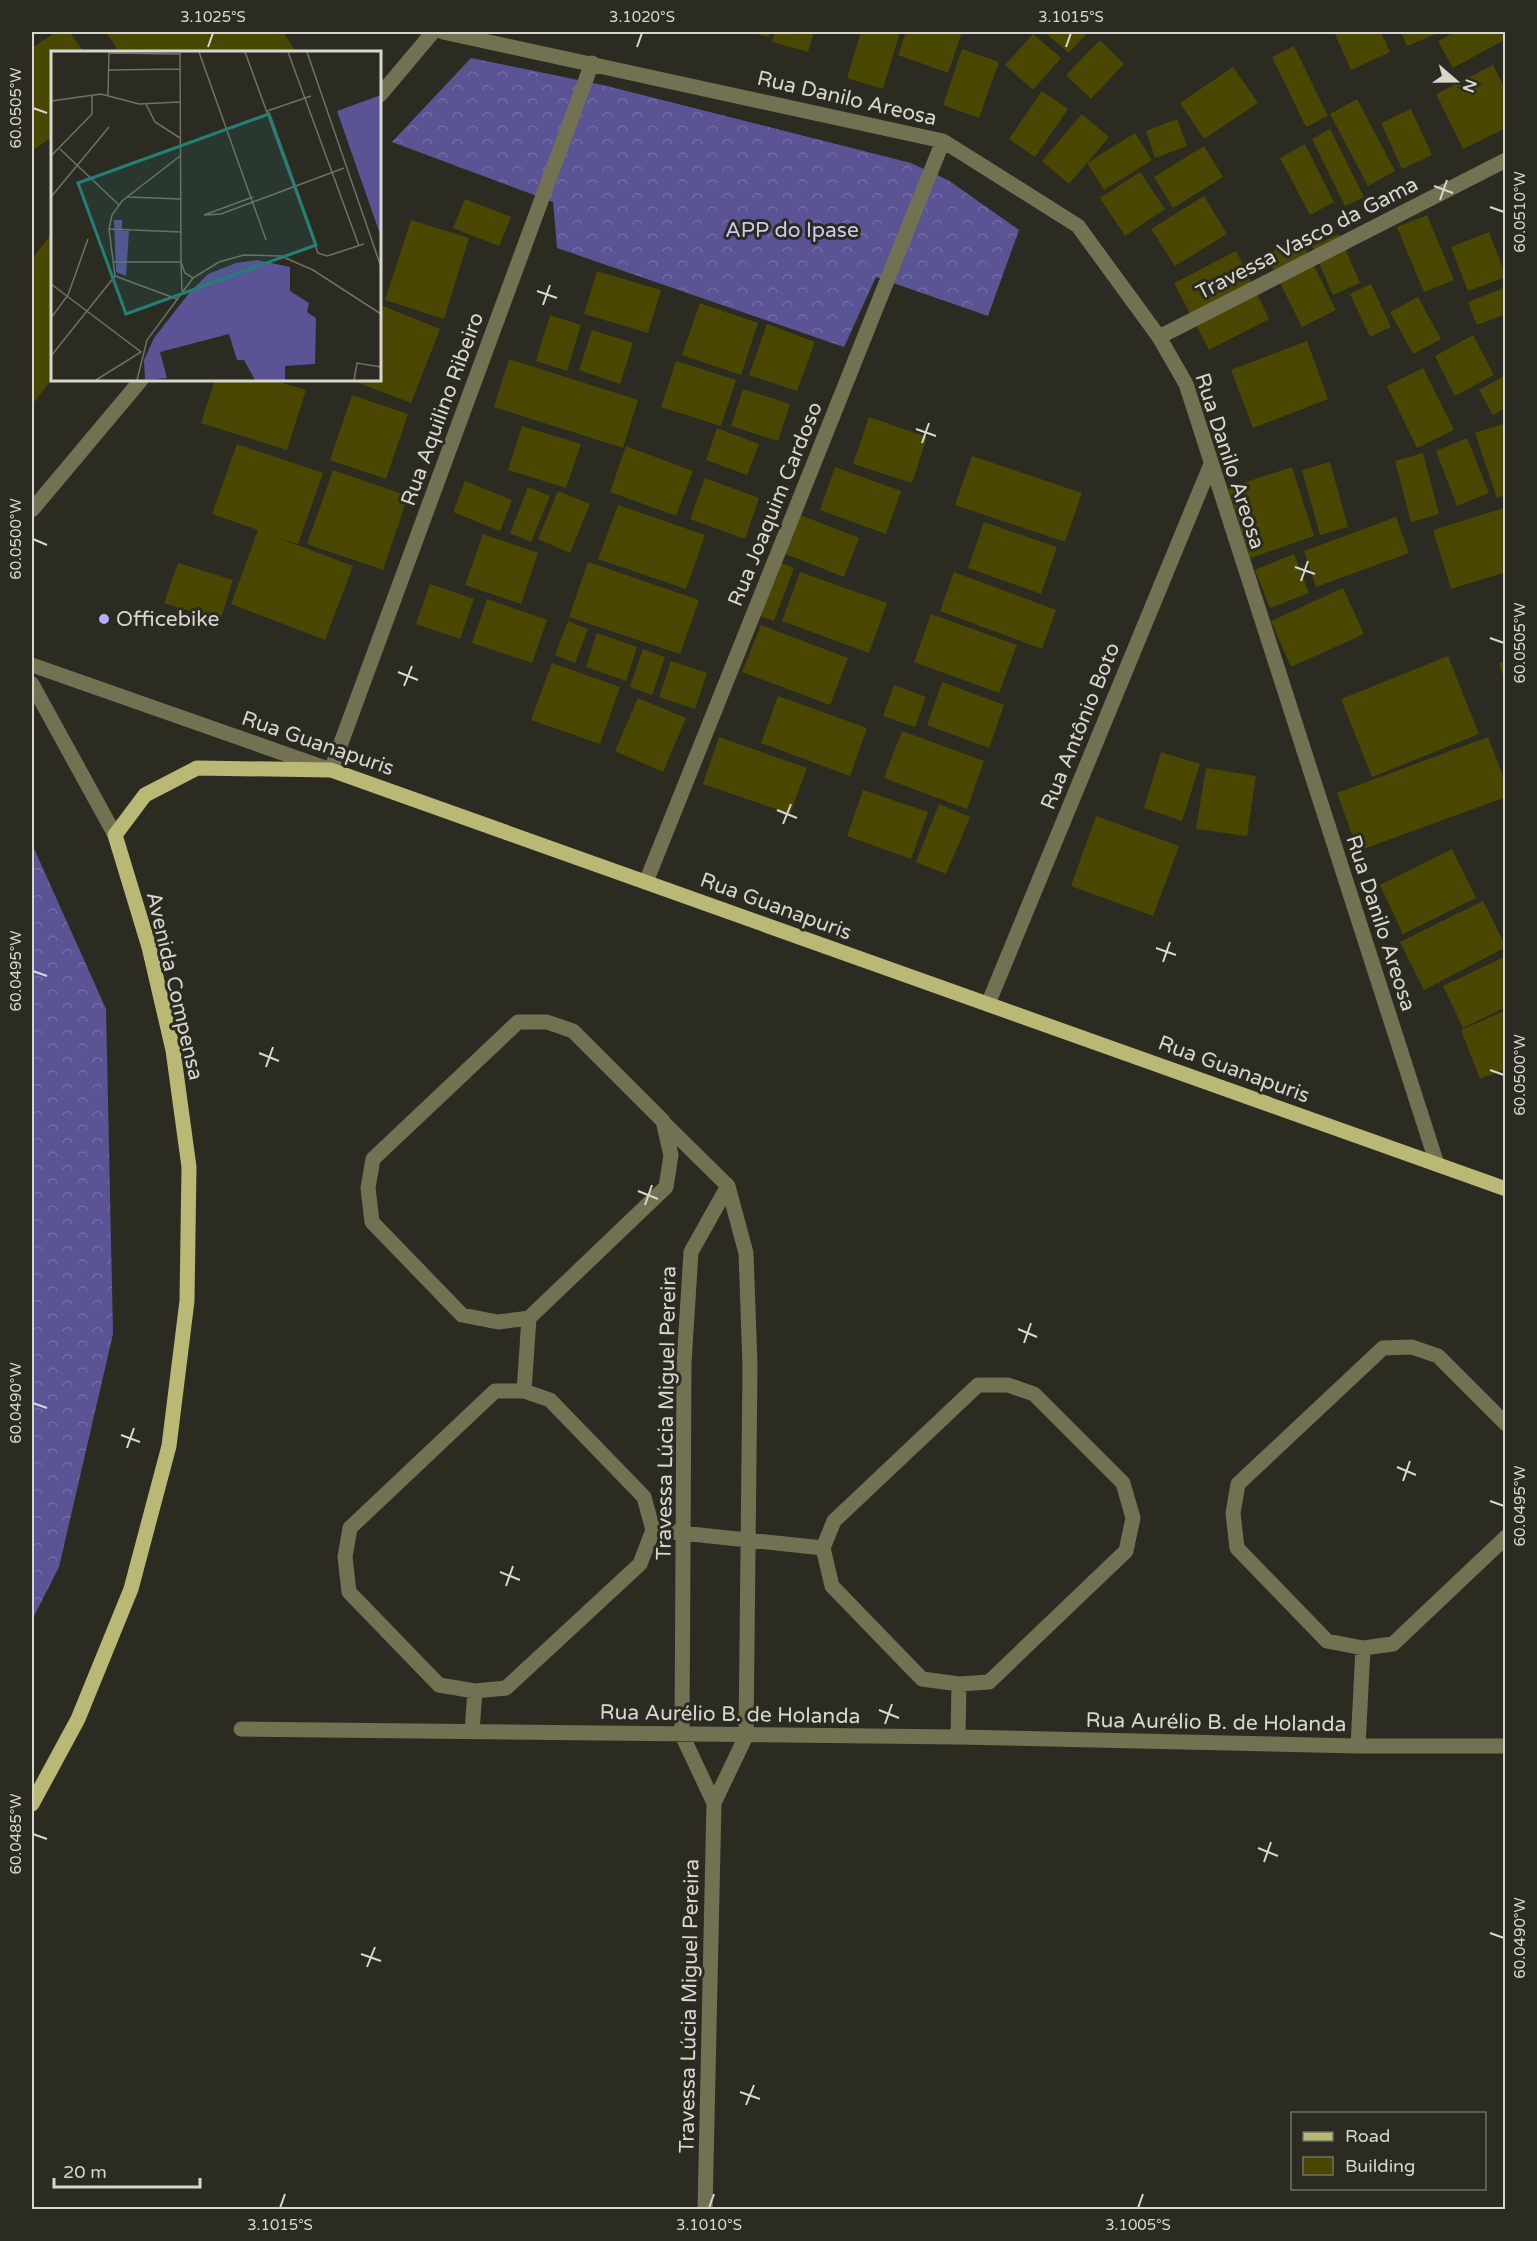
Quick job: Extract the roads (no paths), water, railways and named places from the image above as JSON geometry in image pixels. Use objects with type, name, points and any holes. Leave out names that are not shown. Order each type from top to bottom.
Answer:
[{"type":"main road","points":[[115,835],[145,795],[197,768],[331,770]]},
{"type":"main road","name":"Rua Guanapuris","points":[[331,770],[1506,1189]]},
{"type":"main road","name":"Avenida Compensa","points":[[32,1804],[78,1719],[131,1589],[169,1446],[187,1301],[189,1167],[173,1050],[148,948],[115,835]]},
{"type":"street","points":[[381,94],[433,32]]},
{"type":"street","name":"Rua Danilo Areosa","points":[[443,32],[943,141],[1078,226],[1159,337],[1186,384],[1437,1164]]},
{"type":"street","name":"Rua Aquilino Ribeiro","points":[[331,770],[592,63]]},
{"type":"street","name":"Rua Joaquim Cardoso","points":[[646,882],[943,141]]},
{"type":"street","name":"Travessa Vasco da Gama","points":[[1159,337],[1506,159]]},
{"type":"street","points":[[32,510],[140,381]]},
{"type":"street","name":"Rua Antônio Boto","points":[[988,1005],[1211,464]]},
{"type":"street","name":"Rua Guanapuris","points":[[32,665],[331,770]]},
{"type":"street","name":"Avenida Compensa","points":[[32,684],[115,835]]},
{"type":"street","points":[[663,1121],[671,1155],[666,1188],[529,1318],[498,1322],[462,1315],[372,1222],[368,1188],[373,1159],[518,1022],[547,1022],[573,1031],[663,1121],[728,1186]]},
{"type":"street","name":"Travessa Lúcia Miguel Pereira","points":[[714,1803],[682,1735],[684,1363],[691,1252],[728,1186]]},
{"type":"street","name":"Travessa Lúcia Miguel Pereira","points":[[705,2210],[714,1803],[746,1736],[750,1365],[746,1253],[728,1186]]},
{"type":"street","points":[[524,1390],[529,1318]]},
{"type":"street","points":[[1506,1424],[1438,1356],[1412,1347],[1383,1347],[1238,1484],[1233,1513],[1237,1548],[1327,1641],[1363,1648],[1393,1644],[1506,1537]]},
{"type":"street","points":[[1008,1384],[1034,1394],[1123,1483],[1133,1518],[1126,1551],[989,1682],[959,1684],[922,1679],[832,1586],[823,1548],[834,1521],[978,1385],[1008,1384]]},
{"type":"street","points":[[524,1390],[550,1400],[644,1497],[653,1530],[640,1564],[506,1688],[475,1691],[439,1685],[349,1592],[345,1557],[350,1528],[495,1391],[524,1390]]},
{"type":"street","points":[[653,1530],[823,1548]]},
{"type":"street","points":[[1358,1746],[1363,1648]]},
{"type":"street","points":[[958,1737],[959,1684]]},
{"type":"street","points":[[472,1731],[475,1691]]},
{"type":"street","name":"Rua Aurélio B. de Holanda","points":[[241,1729],[958,1737],[1358,1746],[1506,1746]]},
{"type":"place","name":"Officebike","points":[[104,619]]},
{"type":"park label","name":"APP do Ipase","points":[[792,230]]}]
